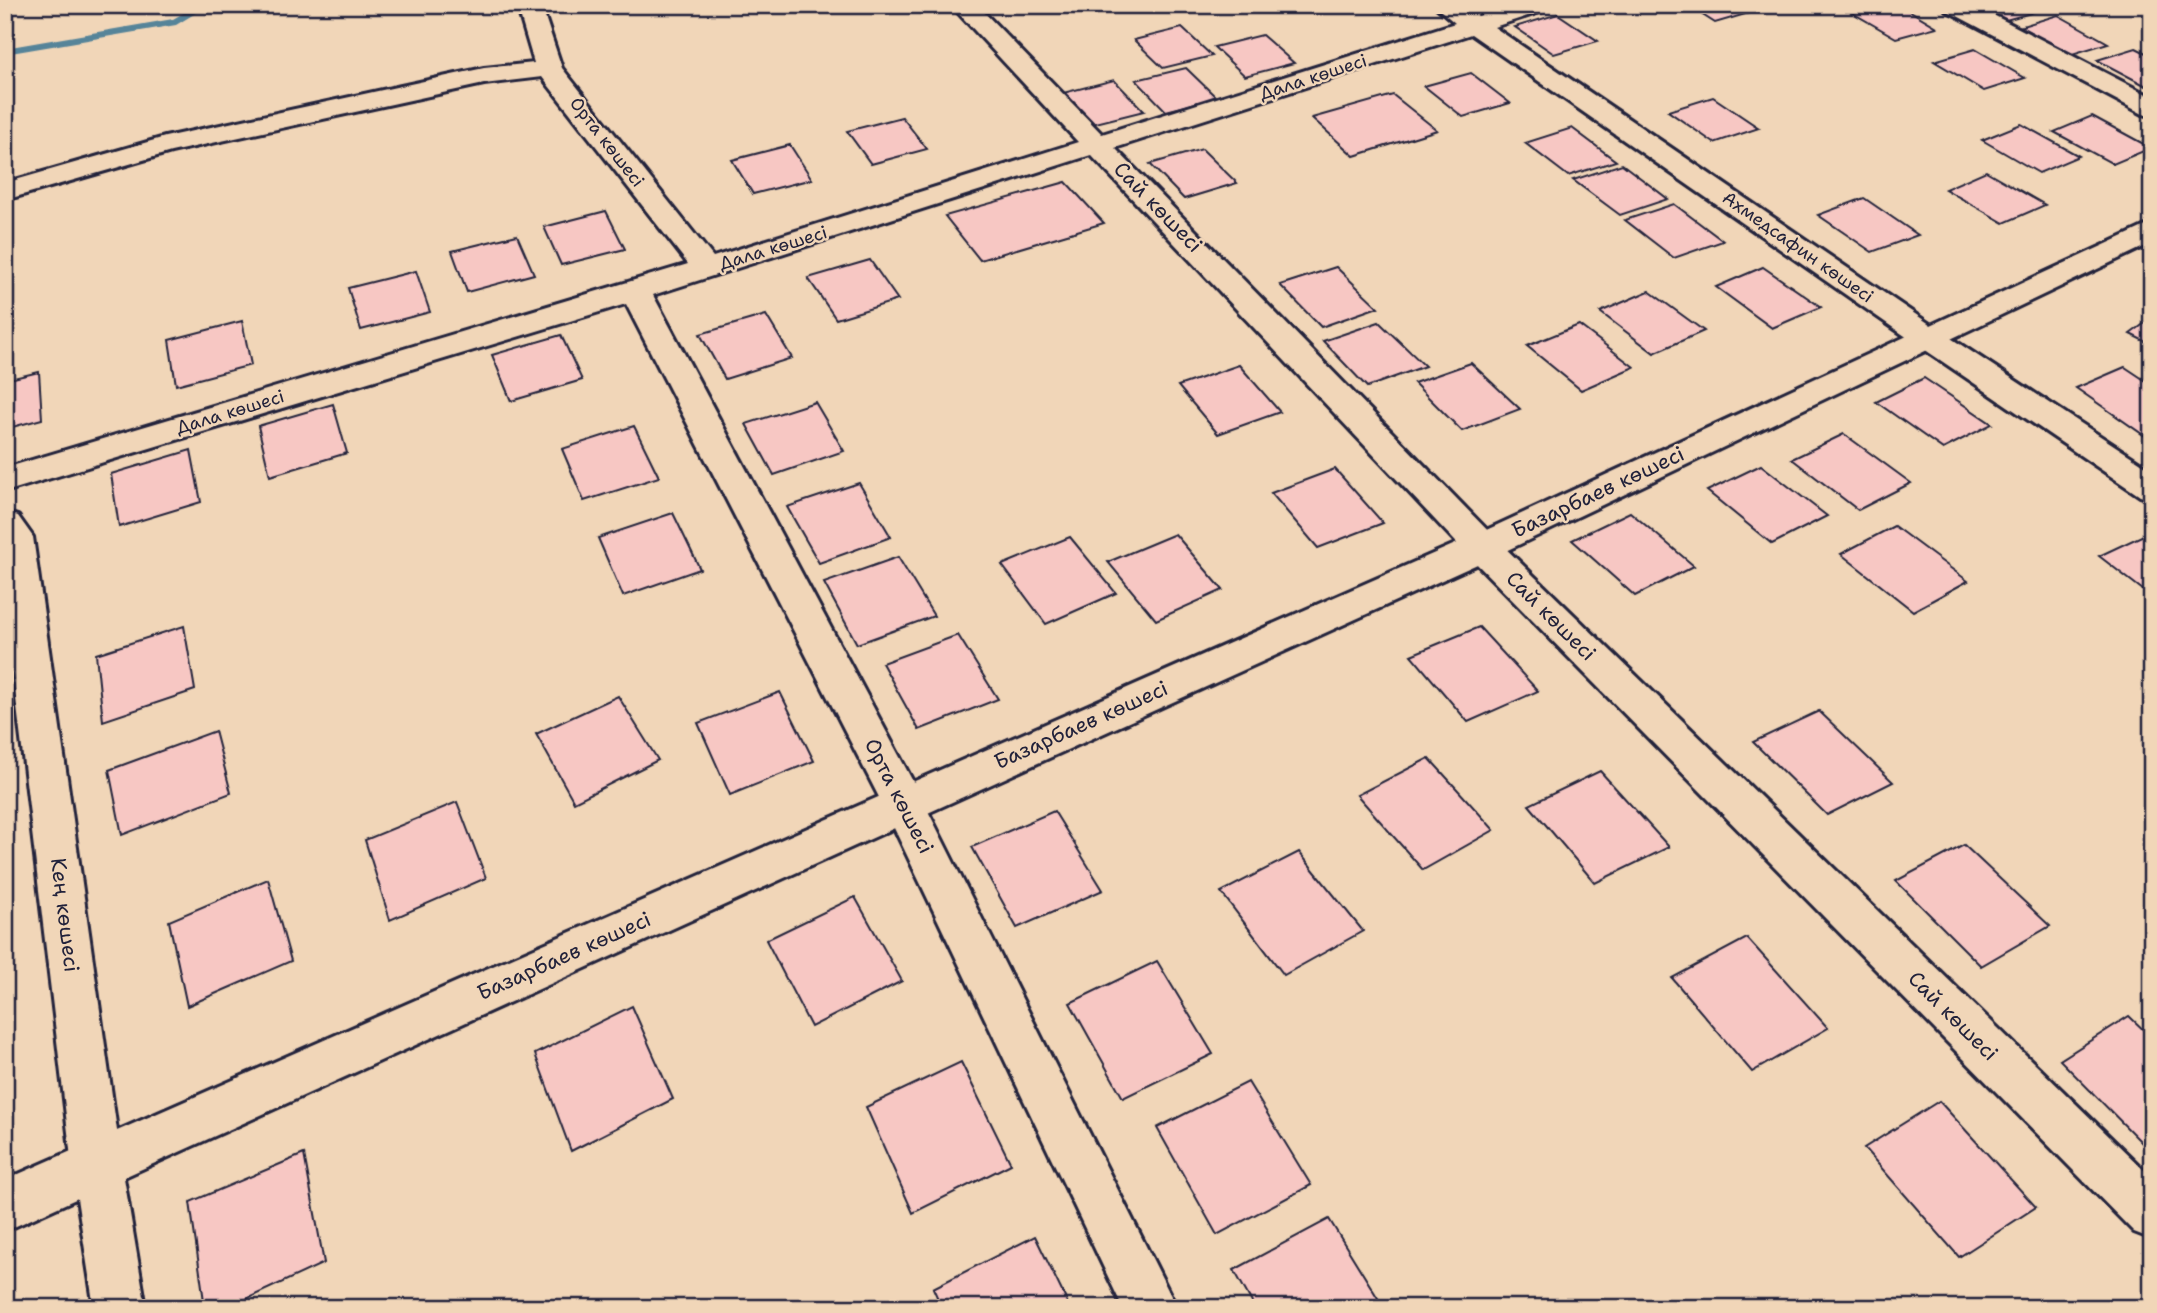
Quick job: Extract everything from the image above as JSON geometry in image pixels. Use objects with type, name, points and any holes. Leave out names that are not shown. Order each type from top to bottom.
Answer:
[{"type":"street","name":"Орта көшесі","points":[[530,5],[550,69],[706,268]]},
{"type":"street","name":"Сай көшесі","points":[[963,5],[1482,547],[2152,1214]]},
{"type":"street","name":"Ахмедсафин көшесі","points":[[1446,5],[1930,338],[2152,487]]},
{"type":"street","name":"Дала көшесі","points":[[5,480],[635,291],[1537,5]]},
{"type":"street","points":[[1955,5],[2152,108]]},
{"type":"street","points":[[5,192],[165,145],[484,76],[550,69]]},
{"type":"street","name":"Базарбаев көшесі","points":[[5,1206],[903,803],[1482,547],[2152,232]]},
{"type":"street","name":"Орта көшесі","points":[[635,291],[903,803],[1151,1308]]},
{"type":"street","name":"Кең көшесі","points":[[5,525],[15,537],[97,1166],[120,1308]]},
{"type":"building","points":[[1687,5],[1746,5],[1756,11],[1715,23]]},
{"type":"building","points":[[1873,5],[1900,5],[1937,27],[1896,38],[1851,12]]},
{"type":"building","points":[[1979,5],[2038,5],[2045,9],[2006,20]]},
{"type":"building","points":[[1558,14],[1598,41],[1554,54],[1515,27]]},
{"type":"building","points":[[2058,15],[2108,43],[2069,55],[2019,27]]},
{"type":"building","points":[[1182,28],[1212,56],[1163,68],[1134,40]]},
{"type":"building","points":[[1262,35],[1294,63],[1245,76],[1214,47]]},
{"type":"building","points":[[2136,48],[2152,56],[2152,89],[2097,60]]},
{"type":"building","points":[[1975,49],[2025,78],[1984,91],[1934,61]]},
{"type":"building","points":[[1186,68],[1217,98],[1166,111],[1136,80]]},
{"type":"building","points":[[1471,73],[1510,103],[1463,117],[1424,86]]},
{"type":"building","points":[[1114,80],[1144,111],[1092,124],[1063,93]]},
{"type":"building","points":[[1393,95],[1437,130],[1354,156],[1312,118]]},
{"type":"building","points":[[1713,97],[1759,128],[1714,143],[1668,111]]},
{"type":"building","points":[[2092,116],[2151,148],[2113,164],[2054,132]]},
{"type":"building","points":[[902,117],[927,149],[871,164],[847,131]]},
{"type":"building","points":[[2021,124],[2079,156],[2039,173],[1982,140]]},
{"type":"building","points":[[1572,128],[1616,161],[1568,176],[1525,143]]},
{"type":"building","points":[[790,145],[812,179],[753,194],[732,160]]},
{"type":"building","points":[[1202,149],[1237,183],[1184,199],[1150,164]]},
{"type":"building","points":[[1622,164],[1668,199],[1620,215],[1573,180]]},
{"type":"building","points":[[1986,171],[2045,205],[2004,223],[1945,189]]},
{"type":"building","points":[[1066,182],[1104,223],[980,260],[945,216]]},
{"type":"building","points":[[1864,198],[1918,235],[1872,252],[1818,215]]},
{"type":"building","points":[[1674,204],[1723,241],[1674,258],[1625,220]]},
{"type":"building","points":[[606,211],[625,249],[561,265],[544,227]]},
{"type":"building","points":[[517,235],[534,274],[467,292],[452,251]]},
{"type":"building","points":[[870,260],[898,300],[836,319],[808,278]]},
{"type":"building","points":[[1336,267],[1378,307],[1321,327],[1280,285]]},
{"type":"building","points":[[1763,267],[1821,307],[1772,328],[1716,287]]},
{"type":"building","points":[[416,271],[430,312],[361,330],[348,288]]},
{"type":"building","points":[[1649,291],[1704,331],[1654,353],[1600,312]]},
{"type":"building","points":[[766,315],[792,358],[725,379],[700,334]]},
{"type":"building","points":[[2152,318],[2152,345],[2130,334]]},
{"type":"building","points":[[242,321],[251,365],[176,385],[169,340]]},
{"type":"building","points":[[1379,322],[1425,366],[1367,387],[1323,341]]},
{"type":"building","points":[[1579,325],[1634,367],[1581,390],[1527,346]]},
{"type":"building","points":[[561,335],[582,380],[511,401],[492,355]]},
{"type":"building","points":[[1471,363],[1520,409],[1462,431],[1414,383]]},
{"type":"building","points":[[1239,365],[1280,412],[1218,434],[1178,386]]},
{"type":"building","points":[[2125,367],[2152,385],[2152,433],[2145,436],[2076,388]]},
{"type":"building","points":[[39,372],[42,419],[5,429],[5,380]]},
{"type":"building","points":[[1924,378],[1992,424],[1943,449],[1876,402]]},
{"type":"building","points":[[815,402],[844,451],[774,475],[746,424]]},
{"type":"building","points":[[333,404],[347,453],[270,476],[258,426]]},
{"type":"building","points":[[634,426],[659,477],[584,501],[562,449]]},
{"type":"building","points":[[1844,434],[1911,483],[1858,510],[1792,459]]},
{"type":"building","points":[[191,450],[201,502],[119,527],[111,474]]},
{"type":"building","points":[[1761,465],[1827,516],[1772,544],[1707,491]]},
{"type":"building","points":[[1335,469],[1383,523],[1318,548],[1271,493]]},
{"type":"building","points":[[859,483],[891,537],[819,563],[787,507]]},
{"type":"building","points":[[1630,512],[1694,566],[1635,596],[1572,540]]},
{"type":"building","points":[[673,513],[700,569],[623,596],[598,538]]},
{"type":"building","points":[[1894,526],[1968,581],[1913,611],[1841,554]]},
{"type":"building","points":[[2152,531],[2152,597],[2099,556]]},
{"type":"building","points":[[1175,534],[1223,590],[1156,620],[1108,562]]},
{"type":"building","points":[[1070,537],[1116,593],[1046,624],[1002,565]]},
{"type":"building","points":[[898,557],[934,616],[857,644],[824,583]]},
{"type":"building","points":[[184,626],[195,690],[103,721],[96,654]]},
{"type":"building","points":[[1479,627],[1538,691],[1468,722],[1411,655]]},
{"type":"building","points":[[958,635],[998,699],[919,730],[882,663]]},
{"type":"building","points":[[780,692],[814,761],[730,795],[698,723]]},
{"type":"building","points":[[618,696],[658,760],[574,802],[536,734]]},
{"type":"building","points":[[1819,711],[1893,782],[1827,815],[1753,742]]},
{"type":"building","points":[[215,731],[231,793],[122,835],[109,770]]},
{"type":"building","points":[[1429,758],[1494,830],[1423,870],[1357,795]]},
{"type":"building","points":[[1600,771],[1669,847],[1595,883],[1529,805]]},
{"type":"building","points":[[457,802],[486,878],[390,920],[365,840]]},
{"type":"building","points":[[1054,811],[1103,890],[1017,928],[972,847]]},
{"type":"building","points":[[1964,845],[2050,926],[1981,966],[1896,881]]},
{"type":"building","points":[[1299,852],[1363,931],[1284,975],[1221,892]]},
{"type":"building","points":[[268,879],[291,961],[187,1006],[169,921]]},
{"type":"building","points":[[855,897],[902,981],[811,1027],[766,940]]},
{"type":"building","points":[[1747,938],[1828,1028],[1752,1072],[1672,978]]},
{"type":"building","points":[[1157,961],[1213,1054],[1123,1098],[1070,1003]]},
{"type":"building","points":[[632,1006],[673,1099],[571,1151],[535,1054]]},
{"type":"building","points":[[2129,1016],[2152,1038],[2152,1153],[2060,1060]]},
{"type":"building","points":[[961,1062],[1011,1164],[913,1213],[866,1107]]},
{"type":"building","points":[[1248,1082],[1311,1185],[1217,1235],[1157,1128]]},
{"type":"building","points":[[1939,1101],[2036,1207],[1959,1257],[1864,1148]]},
{"type":"building","points":[[304,1154],[324,1263],[227,1308],[205,1308],[190,1202]]},
{"type":"building","points":[[1329,1219],[1384,1308],[1255,1308],[1234,1270]]},
{"type":"building","points":[[1035,1236],[1070,1308],[942,1308],[933,1288]]},
{"type":"waterway","points":[[5,51],[176,22],[204,5]]}]
